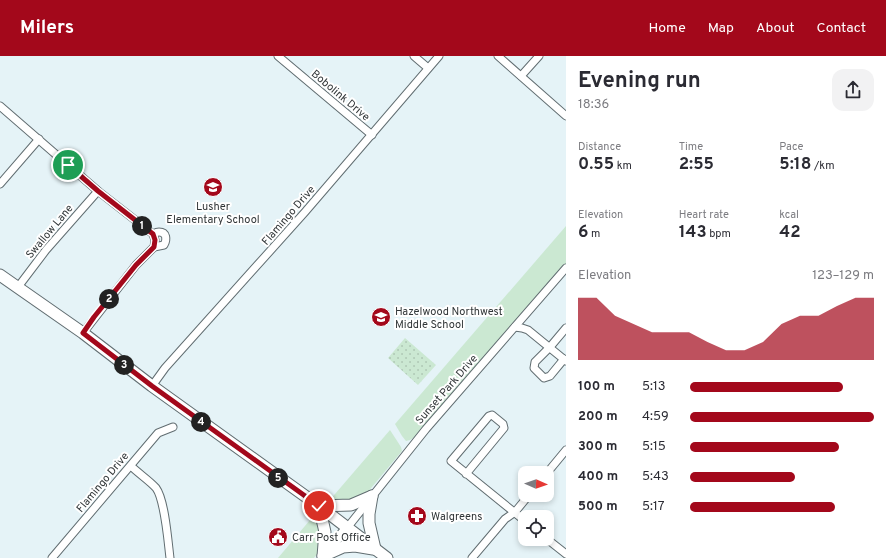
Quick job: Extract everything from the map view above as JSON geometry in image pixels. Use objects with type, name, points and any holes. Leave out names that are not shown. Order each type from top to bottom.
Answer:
[{"type":"main road","points":[[0,276],[83,333],[152,386],[319,506],[387,558]]},
{"type":"main road","points":[[319,506],[351,505],[372,496]]},
{"type":"main road","points":[[372,496],[369,523],[375,549]]},
{"type":"main road","points":[[319,506],[325,532],[322,557]]},
{"type":"main road","points":[[322,557],[342,547],[355,546],[375,549]]},
{"type":"street","name":"Bobolink Drive","points":[[278,56],[372,135]]},
{"type":"street","points":[[414,56],[428,68]]},
{"type":"street","name":"Flamingo Drive","points":[[152,386],[165,368],[305,212],[439,56]]},
{"type":"street","points":[[498,56],[566,116]]},
{"type":"street","points":[[521,76],[539,56]]},
{"type":"street","points":[[0,106],[154,240],[83,333]]},
{"type":"street","points":[[0,184],[39,139]]},
{"type":"street","name":"Swallow Lane","points":[[18,287],[56,239],[98,191]]},
{"type":"street","name":"Sunset Park Drive","points":[[346,528],[426,428],[566,268]]},
{"type":"street","points":[[515,327],[528,330],[550,347],[565,360],[550,376],[544,378],[534,368],[535,362],[550,347],[566,328]]},
{"type":"street","points":[[466,474],[504,428],[503,424],[492,416],[489,416],[451,461],[466,474],[518,515]]},
{"type":"street","name":"Flamingo Drive","points":[[52,558],[158,433],[173,428]]},
{"type":"street","points":[[553,466],[566,450]]},
{"type":"street","points":[[131,466],[156,488],[160,495],[164,510],[170,558]]},
{"type":"street","points":[[472,558],[505,519],[523,502]]},
{"type":"street","points":[[322,557],[346,528]]},
{"type":"street","points":[[554,545],[566,554]]},
{"type":"green space","points":[[566,226],[566,264],[415,437],[406,441],[395,424]]},
{"type":"green space","points":[[405,338],[436,365],[418,385],[388,358]]},
{"type":"green space","points":[[390,430],[402,451],[362,499],[329,501]]},
{"type":"green space","points":[[315,514],[321,524],[319,552],[314,558],[278,558]]},
{"type":"place","name":"Lusher Elementary School","points":[[213,187]]},
{"type":"place","name":"Hazelwood Northwest Middle School","points":[[381,317]]},
{"type":"place","name":"Walgreens","points":[[417,516]]},
{"type":"place","name":"Carr Post Office","points":[[278,537]]},
{"type":"route","points":[[68,165],[98,191],[153,234],[155,240],[154,247],[136,265],[83,333],[152,386],[319,506]]}]
